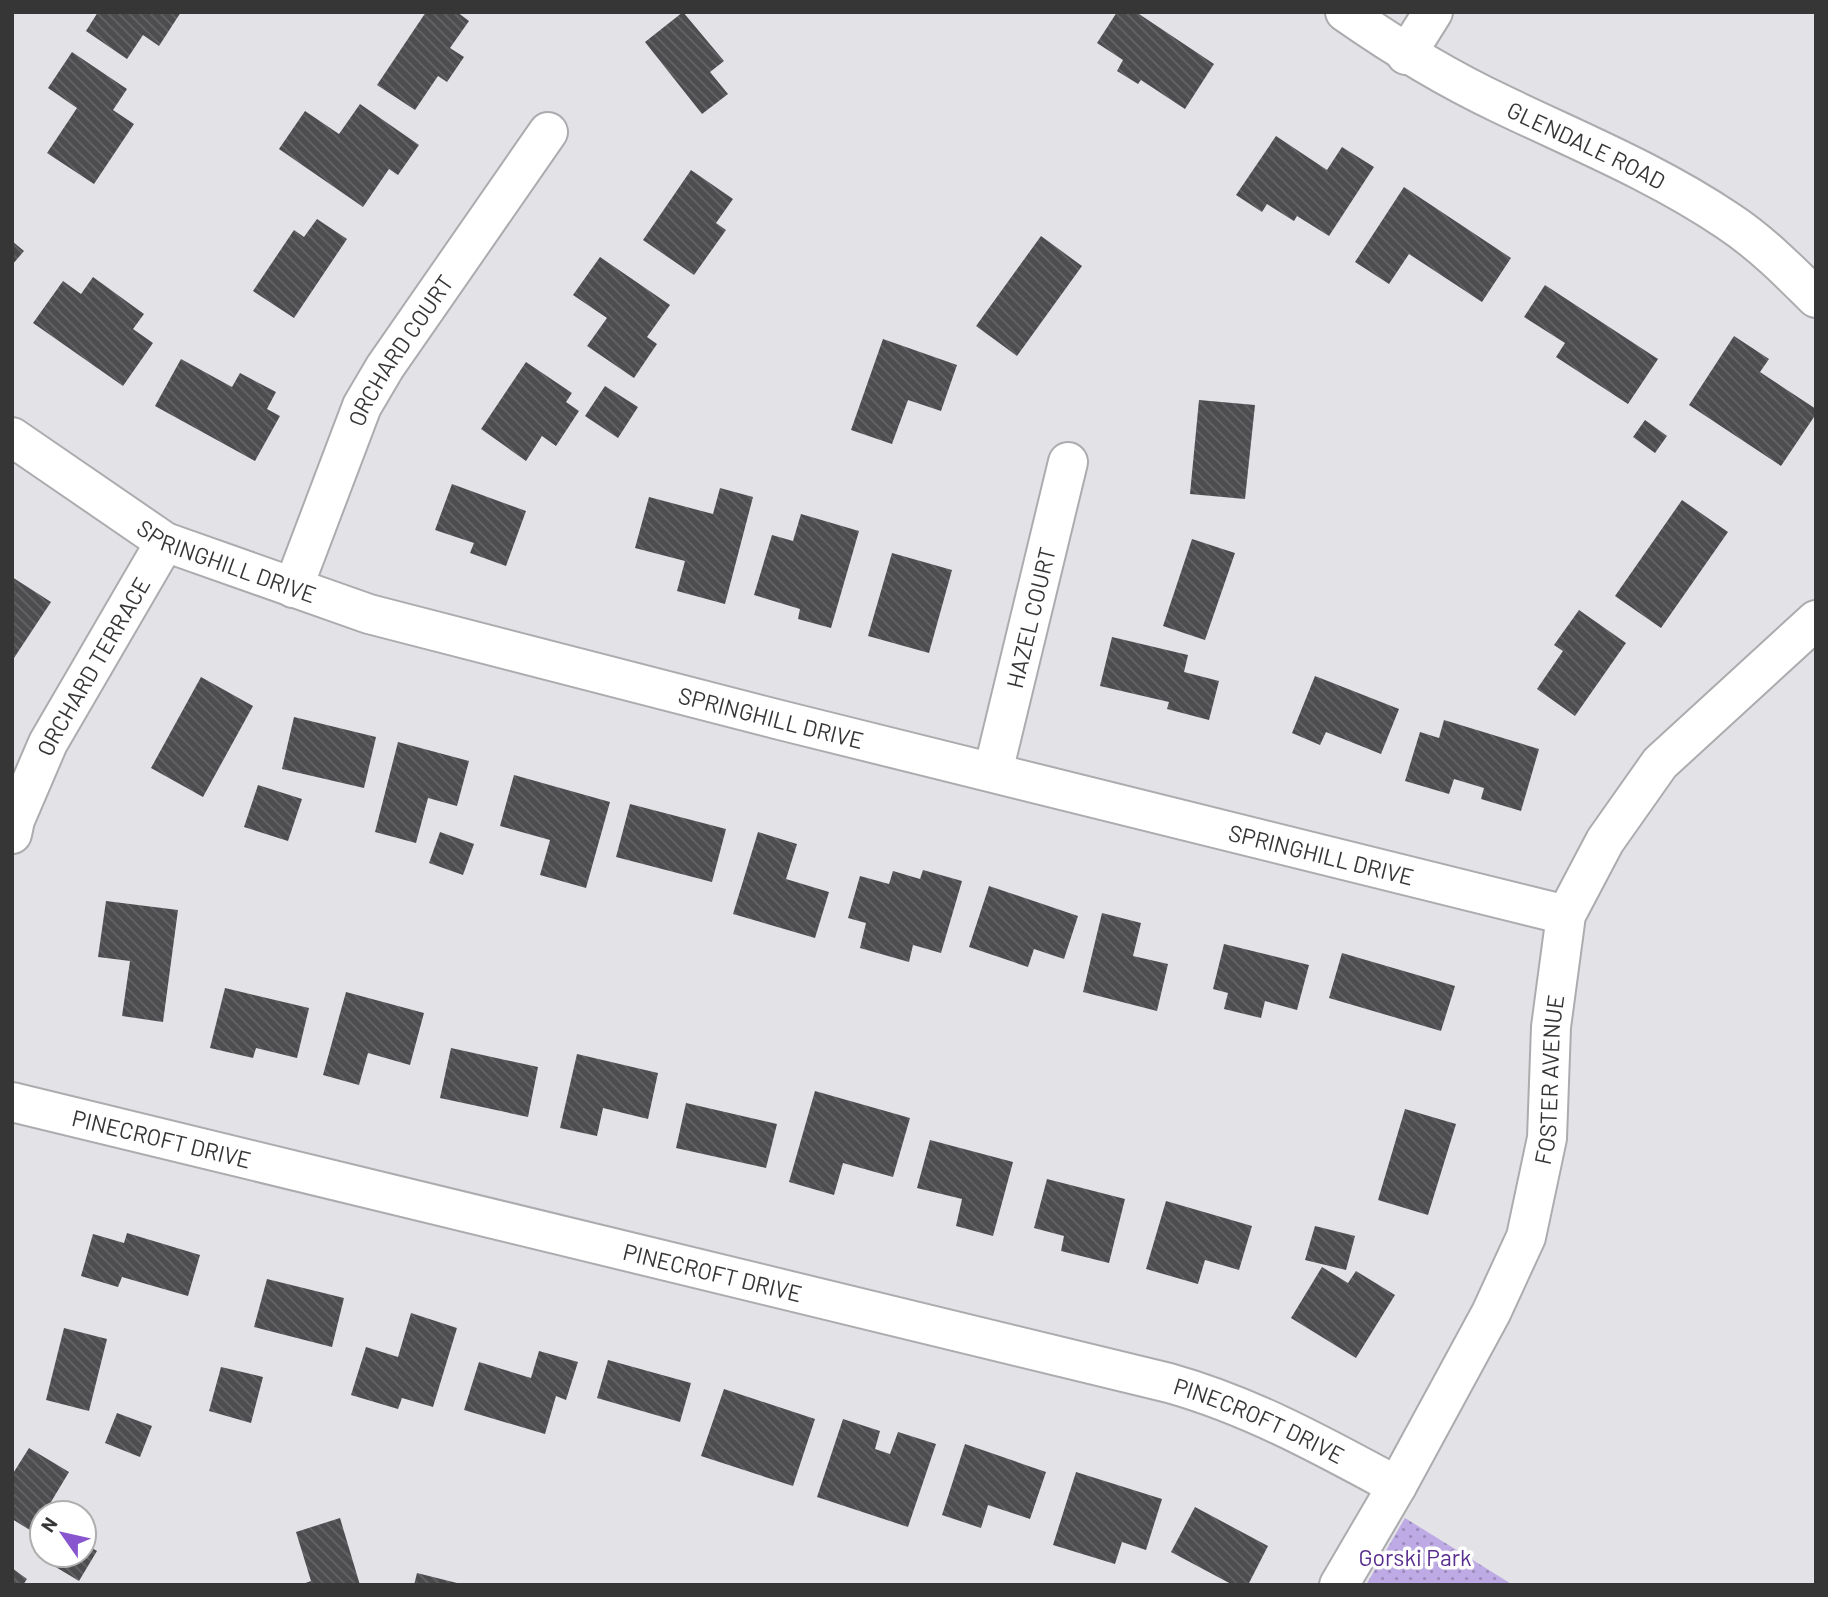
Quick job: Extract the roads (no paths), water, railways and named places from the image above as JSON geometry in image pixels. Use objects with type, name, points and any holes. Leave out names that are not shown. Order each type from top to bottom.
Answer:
[{"type":"street","name":"GLENDALE ROAD","points":[[1345,12],[1406,55],[1499,103],[1636,166],[1718,215],[1785,268],[1816,299]]},
{"type":"street","points":[[1406,55],[1433,12]]},
{"type":"street","name":"ORCHARD COURT","points":[[293,588],[362,406],[385,367],[548,132]]},
{"type":"street","name":"SPRINGHILL DRIVE","points":[[12,437],[166,542],[369,614],[1566,915]]},
{"type":"street","name":"HAZEL COURT","points":[[993,772],[1068,462]]},
{"type":"street","name":"ORCHARD TERRACE","points":[[12,834],[15,820],[48,743],[166,542]]},
{"type":"street","name":"FOSTER AVENUE","points":[[1339,1585],[1397,1486],[1511,1273],[1526,1237],[1547,1138],[1551,1027],[1566,915],[1605,841],[1660,763],[1816,620]]},
{"type":"street","name":"PINECROFT DRIVE","points":[[12,1102],[1170,1383],[1221,1398],[1279,1423],[1397,1486]]},
{"type":"park label","name":"Gorski Park","points":[[1415,1557]]}]
